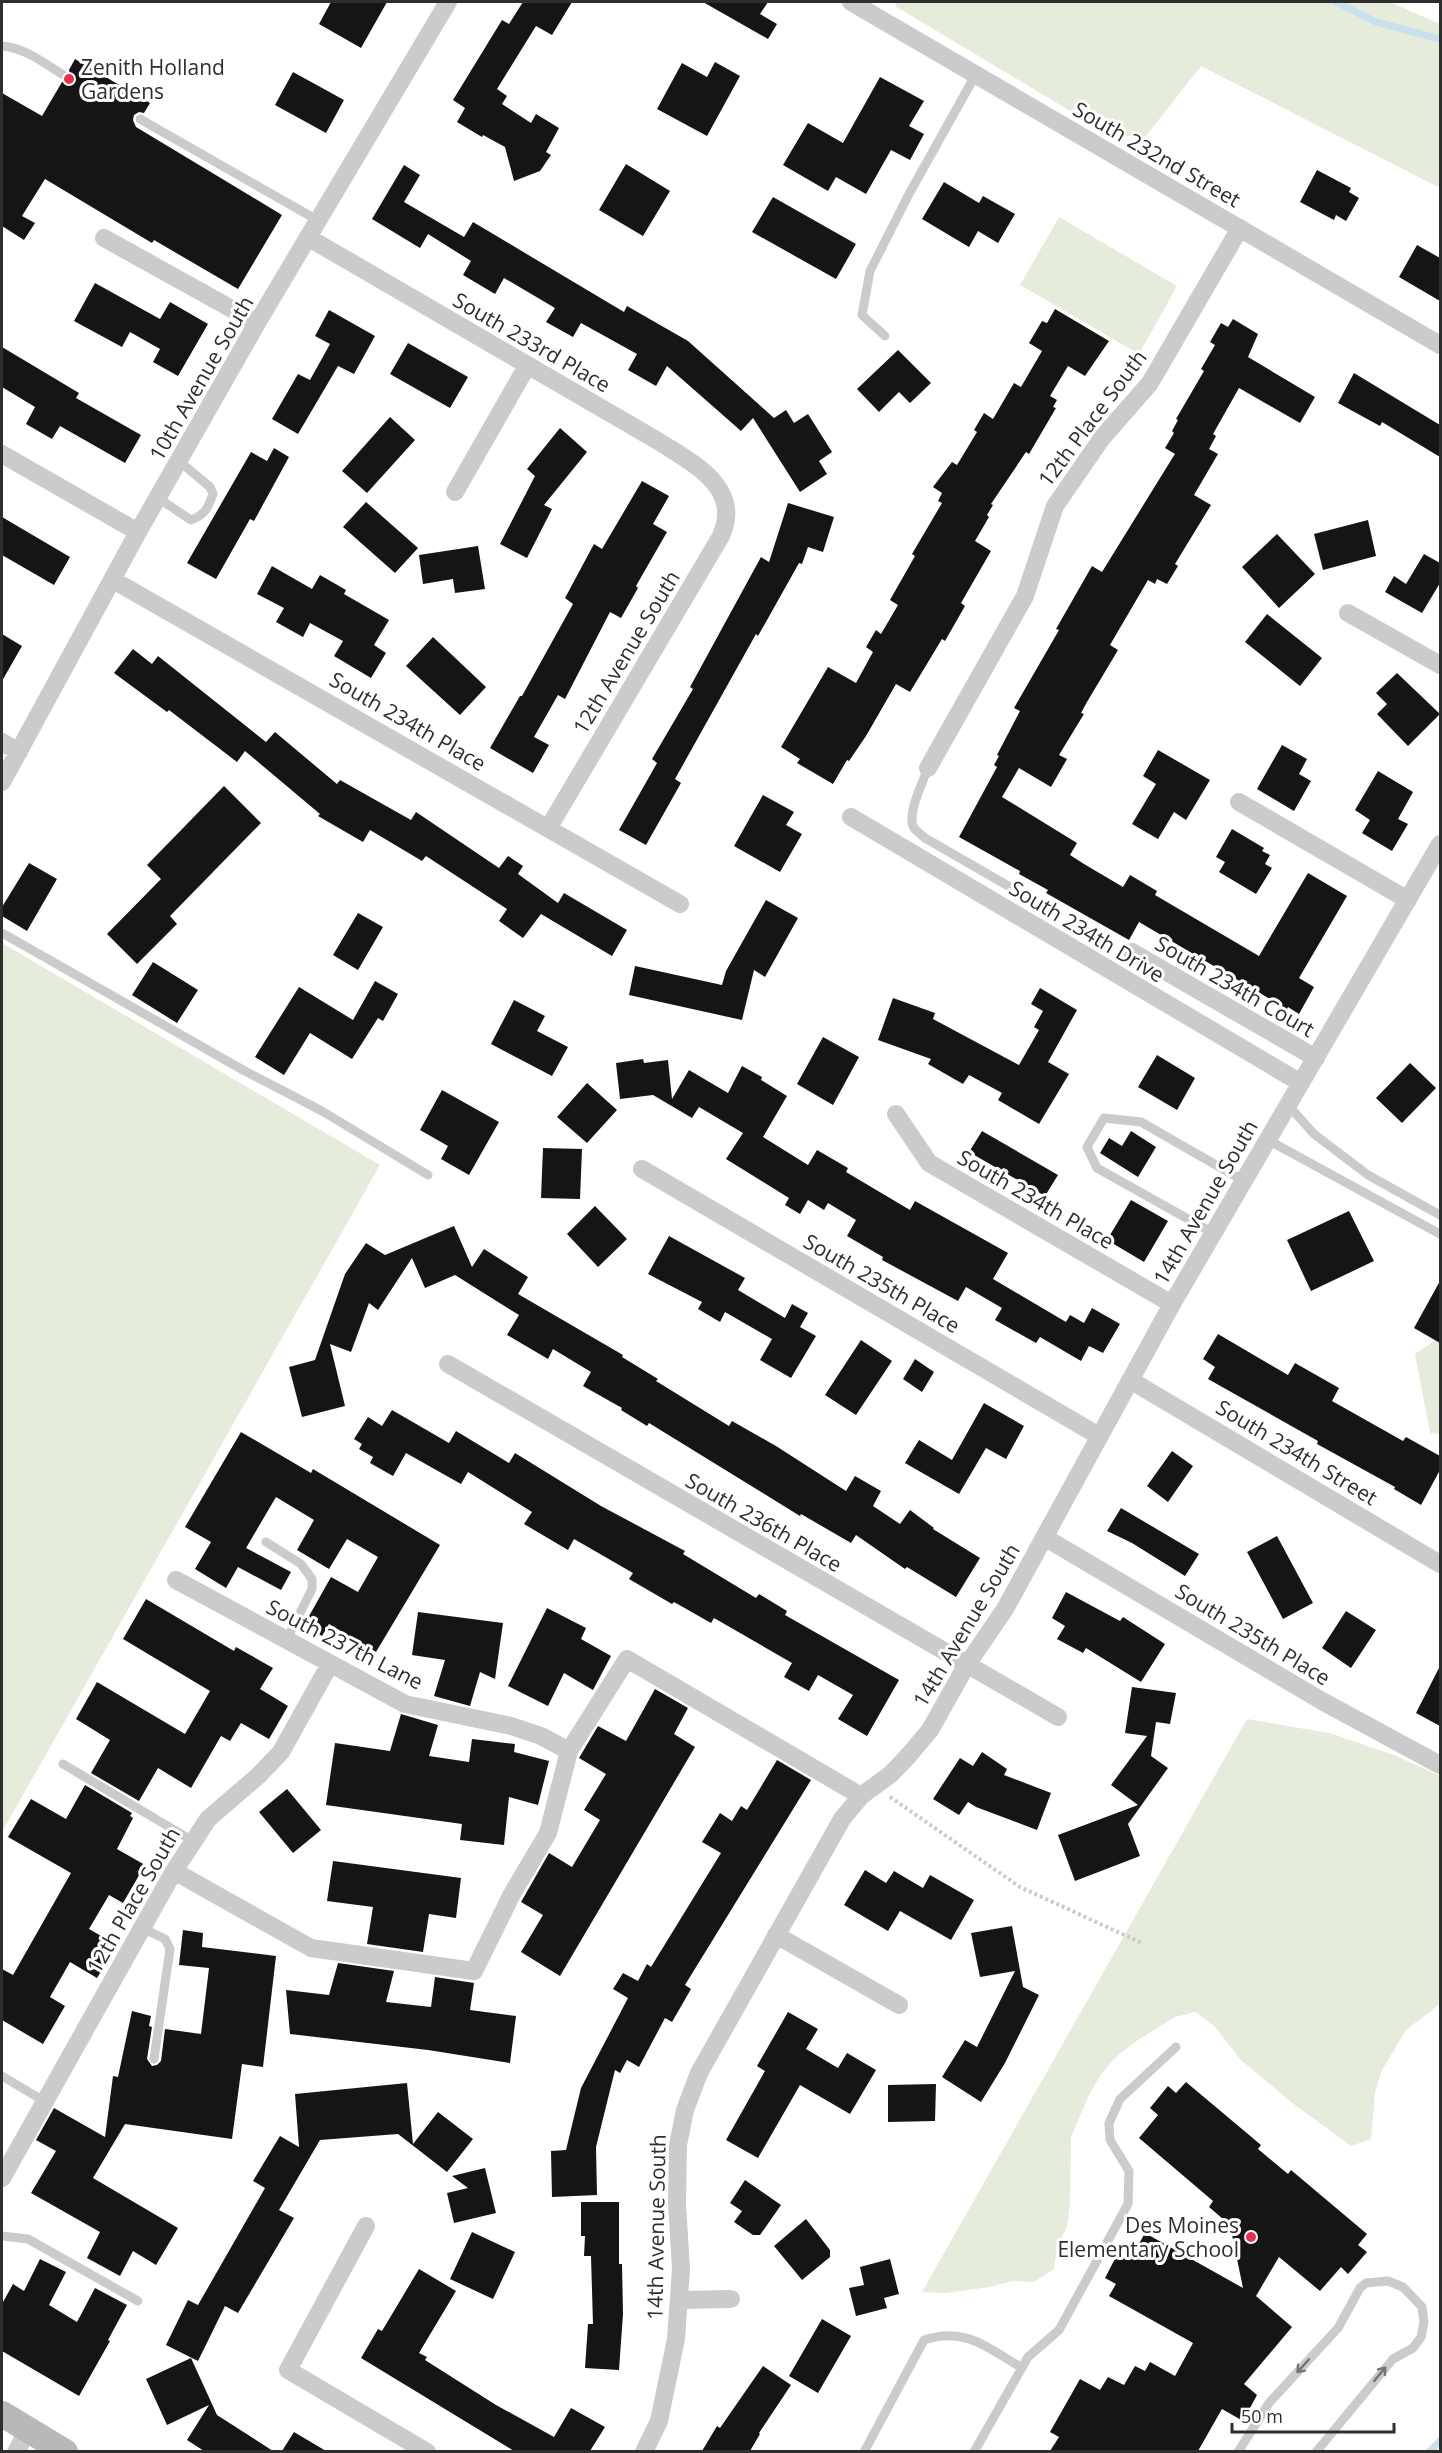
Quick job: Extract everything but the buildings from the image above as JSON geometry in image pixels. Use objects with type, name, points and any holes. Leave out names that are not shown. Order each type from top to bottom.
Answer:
[{"type":"street","name":"10th Avenue South","points":[[2,782],[138,532],[257,323],[448,2]]},
{"type":"street","name":"South 232nd Street","points":[[851,2],[1440,345]]},
{"type":"street","name":"12th Place South","points":[[928,768],[1025,596],[1055,506],[1102,438],[1150,383],[1240,228]]},
{"type":"street","points":[[104,238],[257,323]]},
{"type":"street","name":"South 233rd Place","points":[[309,238],[690,461],[715,483],[723,495]]},
{"type":"street","points":[[455,492],[527,366]]},
{"type":"street","points":[[2,454],[138,532]]},
{"type":"street","name":"12th Avenue South","points":[[549,827],[721,536],[726,517],[723,495]]},
{"type":"street","name":"South 234th Place","points":[[113,580],[549,827],[680,904]]},
{"type":"street","points":[[1348,613],[1440,665]]},
{"type":"street","points":[[2,742],[19,752]]},
{"type":"street","points":[[1239,802],[1408,900]]},
{"type":"street","name":"South 234th Drive","points":[[851,818],[1301,1083]]},
{"type":"street","name":"14th Avenue South","points":[[644,2451],[659,2421],[676,2339],[680,2300],[678,2145],[685,2110],[709,2055],[842,1819],[868,1791],[909,1755],[930,1730],[966,1666],[1005,1609],[1172,1304],[1440,844]]},
{"type":"street","name":"South 234th Court","points":[[1132,952],[1316,1058]]},
{"type":"street","name":"South 234th Place","points":[[896,1114],[929,1163],[1172,1304]]},
{"type":"street","name":"South 235th Place","points":[[642,1169],[1099,1436]]},
{"type":"street","name":"South 236th Place","points":[[448,1364],[966,1666],[1058,1717]]},
{"type":"street","name":"South 234th Street","points":[[1130,1380],[1440,1564]]},
{"type":"street","name":"South 235th Place","points":[[1044,1538],[1322,1701],[1440,1764]]},
{"type":"street","name":"South 237th Lane","points":[[176,1580],[405,1704],[511,1726],[541,1736],[569,1751]]},
{"type":"street","points":[[174,1870],[311,1948],[474,1971],[512,1894],[548,1833],[561,1774],[569,1751],[627,1659],[868,1791]]},
{"type":"street","name":"12th Place South","points":[[2,2178],[174,1870],[208,1819],[258,1776],[281,1752],[330,1664]]},
{"type":"street","points":[[776,1935],[899,2005]]},
{"type":"street","points":[[366,2226],[288,2370],[427,2451]]},
{"type":"street","points":[[680,2300],[732,2299]]},
{"type":"street","points":[[2,2414],[22,2441],[65,2451]]},
{"type":"lane","points":[[2,46],[31,54],[65,76]]},
{"type":"lane","points":[[885,336],[862,315],[870,271],[909,194],[976,74]]},
{"type":"lane","points":[[140,119],[319,221]]},
{"type":"lane","points":[[158,498],[191,520],[204,515],[213,494],[210,487],[179,461]]},
{"type":"lane","points":[[928,768],[913,808],[911,819],[914,828],[925,838],[1010,887]]},
{"type":"lane","points":[[2,933],[243,1070],[322,1111],[428,1175]]},
{"type":"lane","points":[[1288,1105],[1314,1134],[1368,1175],[1440,1215]]},
{"type":"lane","points":[[1214,1233],[1097,1168],[1088,1147],[1104,1118],[1141,1122],[1244,1181]]},
{"type":"lane","points":[[1268,1140],[1440,1234]]},
{"type":"lane","points":[[266,1542],[301,1564],[312,1579],[312,1589],[286,1641]]},
{"type":"lane","points":[[63,1764],[193,1841]]},
{"type":"lane","points":[[142,1928],[165,1939],[170,1949],[154,2059]]},
{"type":"lane","points":[[974,2451],[1028,2357],[1059,2330],[1128,2204],[1129,2172],[1110,2140],[1109,2123],[1120,2099],[1176,2047]]},
{"type":"lane","points":[[2,2076],[44,2101]]},
{"type":"lane","points":[[2,2236],[28,2239],[138,2301]]},
{"type":"lane","points":[[1238,2451],[1269,2403],[1338,2328],[1360,2288],[1366,2283],[1388,2280],[1403,2287],[1422,2307],[1424,2322],[1422,2337],[1413,2348],[1393,2360],[1316,2451]]},
{"type":"lane","points":[[864,2451],[924,2340],[940,2335],[956,2335],[974,2340],[1022,2368]]},
{"type":"path","points":[[868,1791],[1020,1887],[1143,1944]]},
{"type":"green space","points":[[896,2],[1390,2],[1440,24],[1440,188],[1201,66],[1146,136],[1112,136],[895,6]]},
{"type":"green space","points":[[1059,217],[1177,286],[1139,354],[1020,285]]},
{"type":"green space","points":[[2,943],[380,1165],[2,1832]]},
{"type":"green space","points":[[1440,1337],[1440,1434],[1430,1433],[1415,1354]]},
{"type":"green space","points":[[1247,1719],[1329,1733],[1394,1755],[1440,1776],[1440,2004],[1406,2030],[1382,2070],[1375,2092],[1371,2139],[1351,2146],[1295,2105],[1241,2060],[1215,2027],[1196,2012],[1175,2017],[1117,2056],[1101,2074],[1089,2095],[1071,2137],[1070,2204],[1067,2227],[1057,2247],[1054,2269],[1034,2282],[1012,2281],[990,2287],[946,2293],[922,2292]]},
{"type":"waterway","points":[[1336,2],[1376,22],[1440,39]]},
{"type":"waterway","points":[[1429,2452],[1440,2441]]},
{"type":"place","name":"Zenith Holland Gardens","points":[[69,79]]},
{"type":"place","name":"Des Moines Elementary School","points":[[1251,2237]]}]
